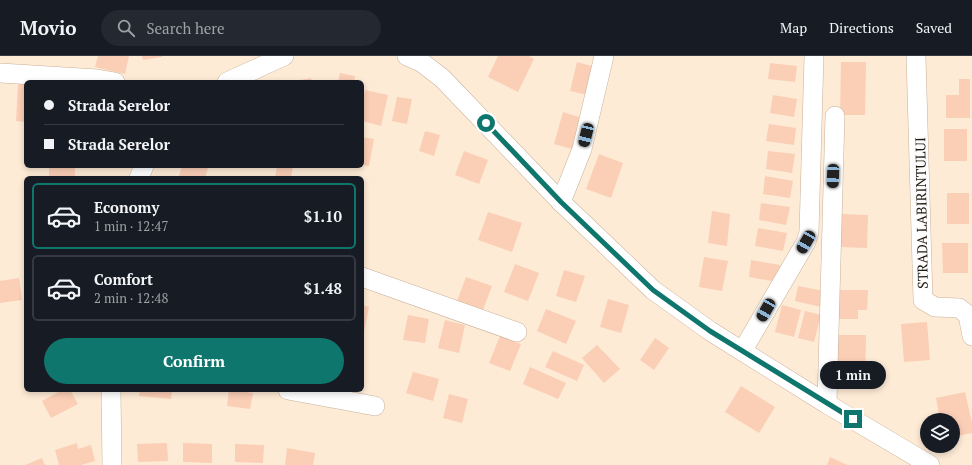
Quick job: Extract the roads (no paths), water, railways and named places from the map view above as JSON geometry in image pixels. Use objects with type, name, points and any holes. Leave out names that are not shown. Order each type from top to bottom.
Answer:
[{"type":"street","points":[[231,80],[284,56]]},
{"type":"street","points":[[407,56],[421,62],[442,78],[561,202],[653,290],[710,331],[743,350],[827,404],[930,465]]},
{"type":"street","points":[[561,202],[582,149],[604,56]]},
{"type":"street","points":[[743,350],[806,242],[809,232],[814,56]]},
{"type":"street","name":"STRADA LABIRINTULUI","points":[[916,56],[923,300],[935,307],[959,308],[968,315],[972,336]]},
{"type":"street","points":[[0,73],[103,80]]},
{"type":"street","points":[[827,404],[835,116]]},
{"type":"street","points":[[364,278],[517,332]]},
{"type":"street","points":[[111,392],[112,465]]},
{"type":"street","points":[[299,392],[375,406]]}]
